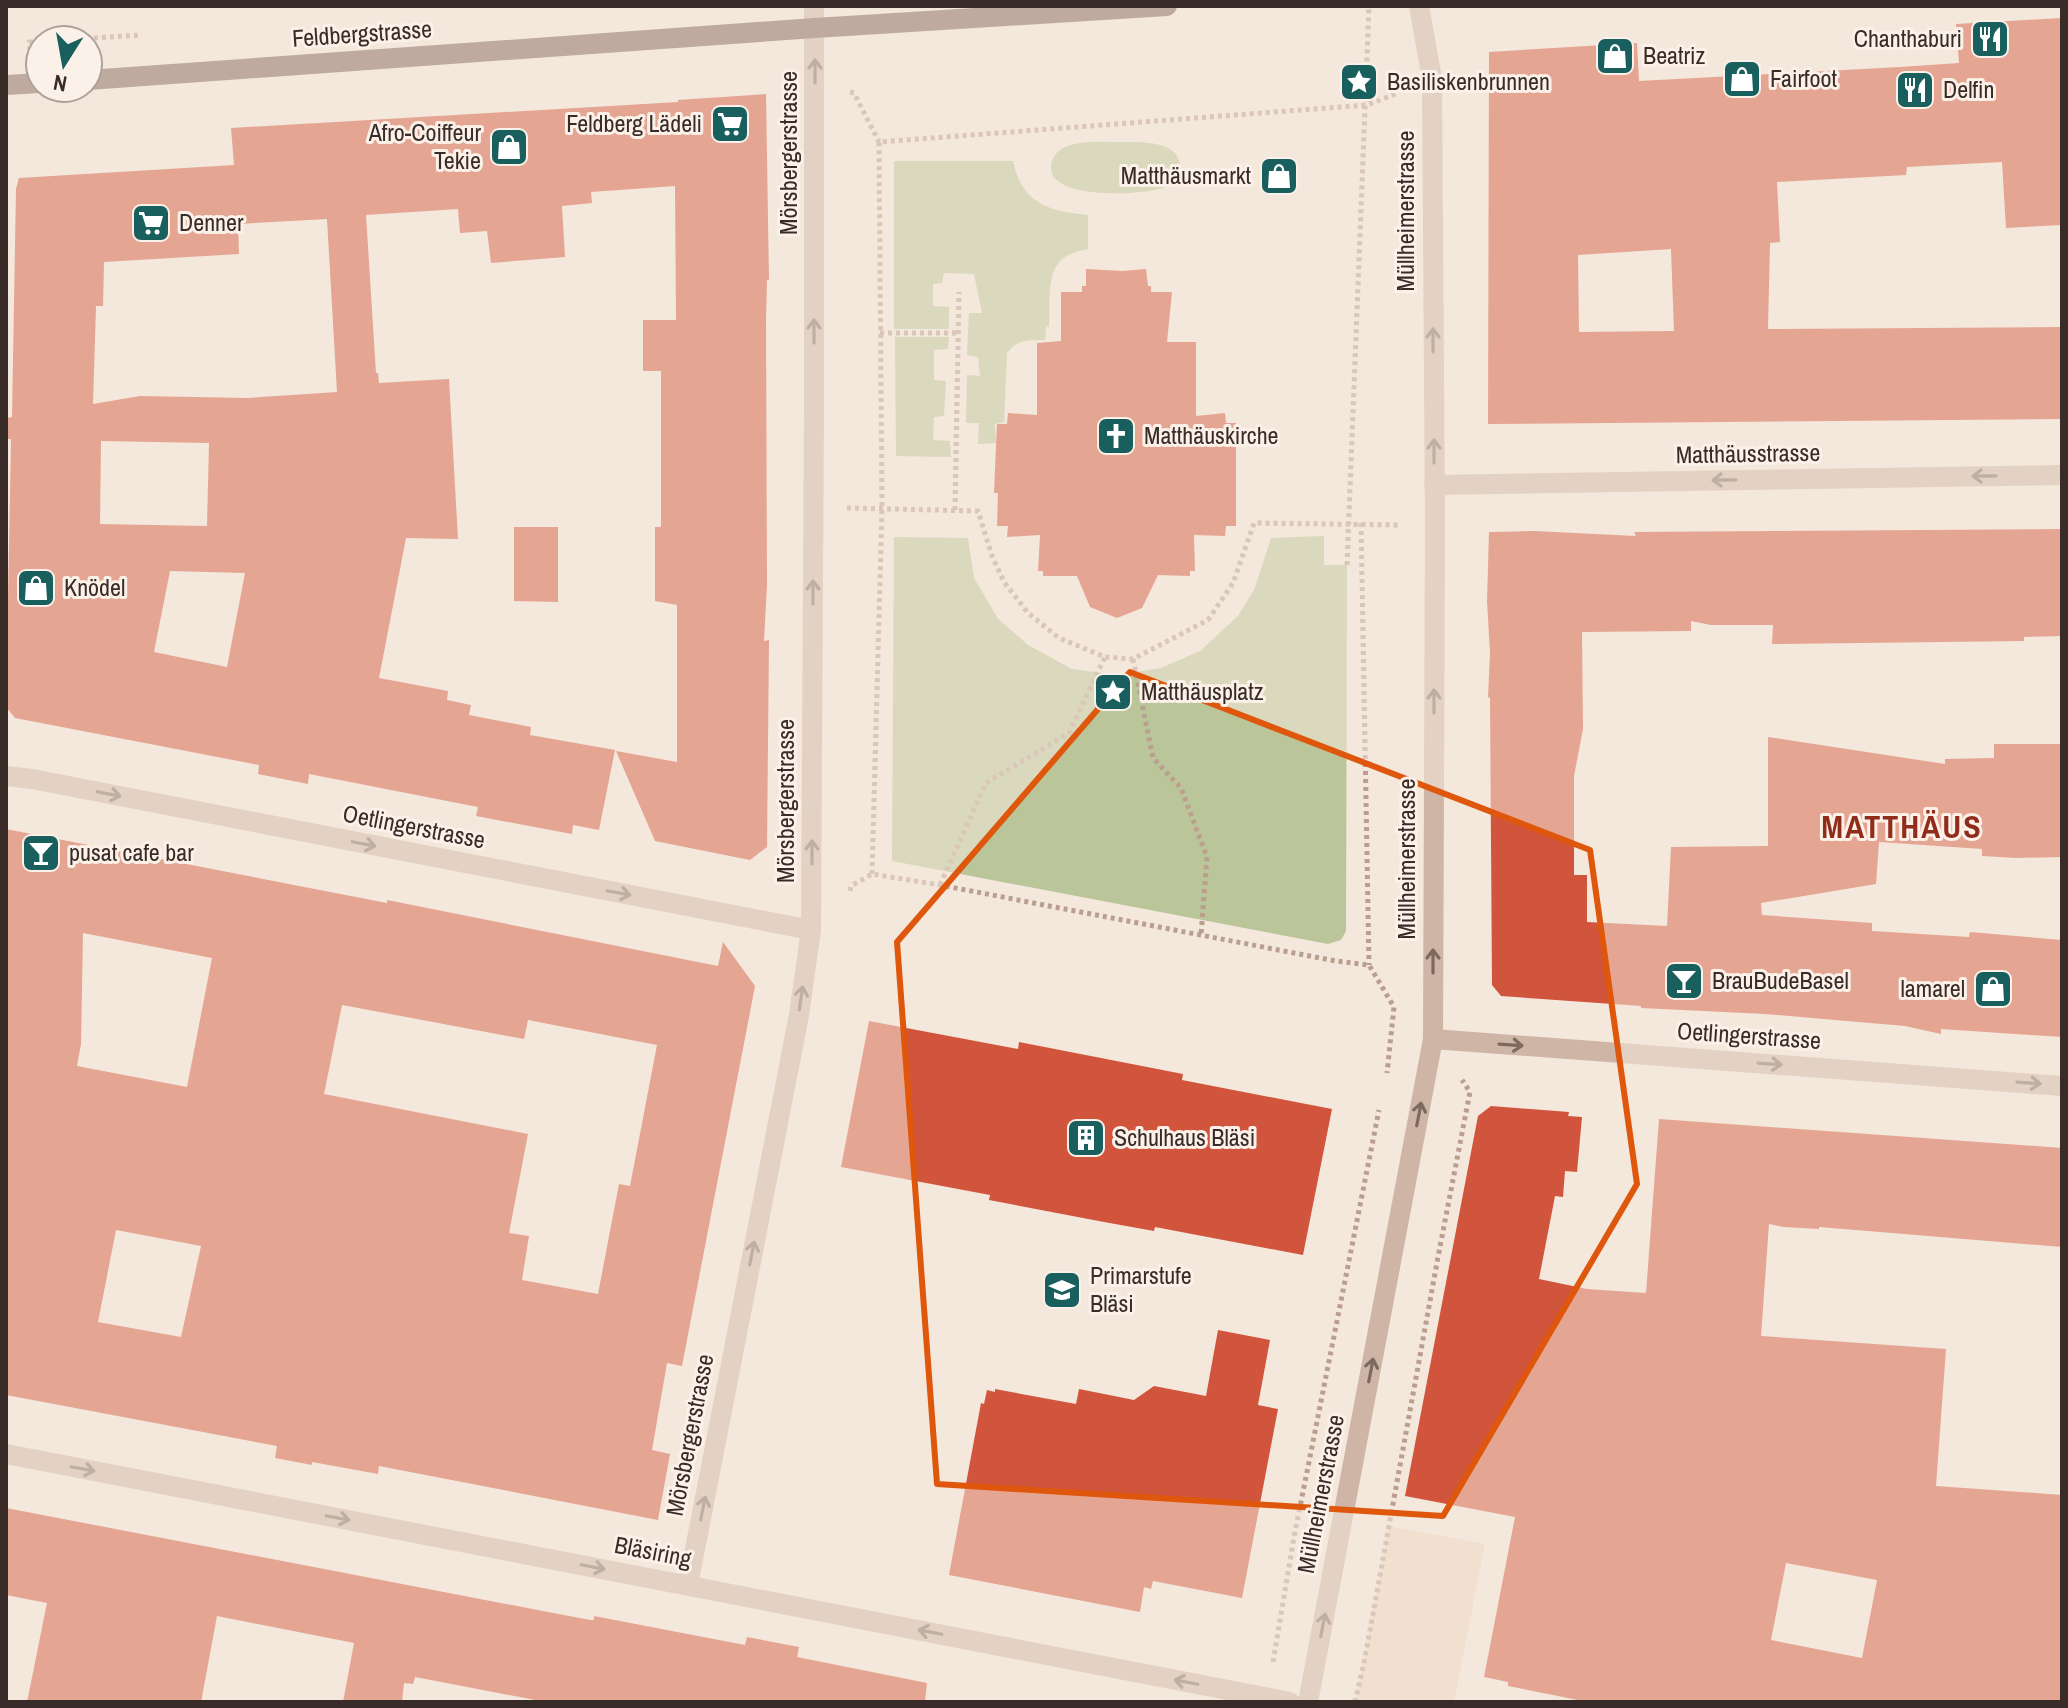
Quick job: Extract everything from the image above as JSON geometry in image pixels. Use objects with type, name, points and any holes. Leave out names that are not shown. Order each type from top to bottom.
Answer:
[{"type":"main road","name":"Feldbergstrasse","points":[[104,79],[1167,6]]},
{"type":"street","name":"Mörsbergerstrasse","points":[[688,1585],[799,1015],[811,930],[814,6]]},
{"type":"street","name":"Müllheimerstrasse","points":[[1308,1702],[1433,1039],[1435,526],[1432,79],[1419,6]]},
{"type":"street","name":"Matthäusstrasse","points":[[1434,485],[2062,475]]},
{"type":"street","name":"Oetlingerstrasse","points":[[6,776],[811,930]]},
{"type":"street","name":"Oetlingerstrasse","points":[[1433,1039],[2062,1086]]},
{"type":"street","name":"Bläsiring","points":[[6,1454],[1290,1702]]},
{"type":"path","points":[[1347,565],[1369,6]]},
{"type":"path","points":[[104,37],[142,35]]},
{"type":"path","points":[[1369,965],[872,874],[882,508],[879,142],[1367,105],[1432,79]]},
{"type":"path","points":[[955,510],[959,292]]},
{"type":"path","points":[[880,333],[959,333]]},
{"type":"path","points":[[814,507],[978,511],[1004,582],[1028,613],[1059,638],[1105,657],[1133,659],[1208,620],[1233,583],[1254,523],[1435,526]]},
{"type":"path","points":[[1361,523],[1369,965],[1394,1007],[1386,1079],[1424,1087]]},
{"type":"path","points":[[940,885],[986,783],[1069,733],[1105,657]]},
{"type":"path","points":[[1133,659],[1153,758],[1181,788],[1207,857],[1201,936]]},
{"type":"path","points":[[1355,1702],[1470,1092],[1433,1039]]},
{"type":"path","points":[[1267,1698],[1294,1537],[1379,1109]]},
{"type":"highlighted area","points":[[1130,672],[1590,850],[1637,1184],[1443,1516],[937,1484],[897,942]]},
{"type":"green space","points":[[1088,142],[1156,144],[1173,151],[1180,166],[1174,183],[1147,191],[1105,193],[1067,186],[1055,179],[1051,168],[1053,158],[1067,146]]},
{"type":"green space","points":[[894,161],[1013,161],[1023,187],[1039,203],[1061,211],[1088,215],[1088,249],[1063,259],[1052,277],[1049,327],[1046,326],[1045,340],[1019,343],[1007,353],[1004,422],[995,424],[996,443],[978,444],[979,423],[966,423],[967,375],[980,376],[978,357],[967,355],[969,313],[982,313],[974,274],[944,273],[942,283],[933,284],[933,306],[949,307],[949,329],[894,329]]},
{"type":"green space","points":[[895,337],[949,337],[948,349],[934,350],[934,380],[946,381],[944,416],[934,417],[933,440],[950,441],[951,457],[896,456]]},
{"type":"green space","points":[[1324,536],[1324,565],[1347,565],[1346,931],[1341,940],[1328,944],[892,861],[894,537],[968,538],[974,578],[998,619],[1028,645],[1072,669],[1117,675],[1161,668],[1200,651],[1238,616],[1255,588],[1271,538]]},
{"type":"shaded area","points":[[1389,1526],[1485,1544],[1454,1702],[1355,1702]]},
{"type":"building","points":[[2062,18],[2062,225],[2006,228],[2002,162],[1907,167],[1906,175],[1777,182],[1780,242],[1770,243],[1768,329],[2062,327],[2062,419],[1488,424],[1489,52],[1637,43],[1639,81],[1900,67],[1959,63],[1956,24]],"holes":[[[1671,249],[1674,331],[1579,332],[1578,255]]]},
{"type":"building","points":[[766,94],[769,280],[766,320],[767,585],[764,641],[769,640],[767,847],[750,860],[655,841],[616,751],[677,762],[677,605],[655,601],[655,527],[661,527],[661,371],[643,371],[643,320],[676,320],[675,186],[591,192],[592,203],[562,206],[565,257],[491,263],[487,231],[460,233],[458,209],[366,215],[379,383],[449,379],[458,539],[406,538],[379,678],[448,691],[447,700],[471,705],[469,715],[531,727],[530,735],[615,750],[599,830],[573,825],[572,834],[476,816],[478,807],[309,774],[308,784],[258,774],[259,765],[15,718],[6,707],[11,439],[6,439],[6,418],[12,417],[16,189],[19,178],[234,165],[231,128]],"holes":[[[327,219],[337,392],[248,398],[140,396],[93,404],[96,306],[103,306],[104,262],[239,254],[238,224]],[[101,441],[209,443],[207,526],[100,524]],[[170,571],[245,573],[227,667],[154,652]]]},
{"type":"building","name":"Matthäuskirche","points":[[1086,269],[1146,269],[1151,292],[1172,292],[1167,342],[1196,342],[1196,416],[1225,413],[1226,423],[1236,423],[1236,526],[1226,526],[1225,536],[1194,535],[1195,571],[1190,571],[1190,576],[1158,575],[1142,608],[1117,618],[1090,607],[1077,576],[1043,576],[1043,571],[1038,571],[1040,535],[1007,537],[1008,526],[997,526],[998,493],[994,493],[997,424],[1007,424],[1008,413],[1037,415],[1037,343],[1061,341],[1061,292],[1082,292],[1082,286],[1086,286]]},
{"type":"building","points":[[514,527],[558,527],[558,602],[514,601]]},
{"type":"building","points":[[2062,529],[2062,636],[2024,637],[2024,641],[1772,644],[1773,625],[1711,625],[1691,621],[1691,631],[1582,632],[1583,729],[1574,776],[1574,875],[1587,875],[1587,922],[1667,926],[1671,847],[1768,846],[1768,737],[1945,764],[1945,759],[1994,758],[1994,744],[2062,744],[2062,857],[1982,856],[1982,849],[1879,842],[1876,884],[1761,903],[1762,915],[1872,923],[1872,931],[1969,937],[1970,932],[2062,940],[2062,1037],[1941,1029],[1941,1034],[1905,1026],[1501,996],[1492,985],[1487,601],[1489,532],[1636,536],[1634,532]]},
{"type":"building","points":[[6,829],[718,966],[723,942],[755,986],[682,1366],[667,1363],[652,1450],[670,1454],[658,1520],[379,1466],[378,1474],[275,1458],[277,1446],[6,1395]],"holes":[[[83,933],[212,958],[187,1087],[77,1066],[81,1044]],[[342,1005],[524,1039],[528,1020],[657,1045],[630,1186],[619,1184],[598,1294],[522,1280],[529,1236],[509,1233],[528,1134],[324,1094]],[[116,1230],[201,1246],[181,1337],[98,1322]]]},
{"type":"building","name":"Schulhaus Bläsi","points":[[869,1021],[1018,1049],[1019,1042],[1183,1074],[1182,1080],[1332,1109],[1303,1255],[1155,1227],[1154,1231],[1104,1222],[989,1200],[990,1195],[841,1167]]},
{"type":"building","points":[[1491,1106],[1569,1112],[1568,1116],[1582,1117],[1577,1172],[1565,1171],[1563,1197],[1555,1196],[1539,1279],[1587,1289],[1646,1293],[1659,1119],[2062,1148],[2062,1247],[1769,1224],[1761,1336],[1946,1349],[1936,1486],[2062,1495],[2062,1702],[1588,1702],[1508,1686],[1508,1682],[1484,1677],[1515,1517],[1405,1496],[1478,1116]],"holes":[[[1786,1563],[1877,1580],[1862,1658],[1771,1640]]]},
{"type":"building","points":[[1218,1330],[1270,1340],[1258,1405],[1278,1409],[1242,1598],[1153,1581],[1151,1589],[1144,1587],[1140,1612],[949,1575],[981,1403],[984,1404],[987,1390],[1076,1404],[1079,1389],[1134,1400],[1154,1386],[1206,1396]]},
{"type":"building","points":[[6,1508],[590,1620],[594,1620],[594,1616],[745,1645],[747,1637],[799,1647],[797,1657],[927,1683],[925,1702],[546,1702],[415,1677],[413,1684],[404,1683],[402,1702],[343,1702],[354,1643],[217,1616],[201,1702],[27,1702],[47,1603],[6,1595]]},
{"type":"place","name":"Chanthaburi","points":[[1990,39]]},
{"type":"place","name":"Beatriz","points":[[1615,56]]},
{"type":"place","name":"Fairfoot","points":[[1742,79]]},
{"type":"place","name":"Basiliskenbrunnen","points":[[1359,82]]},
{"type":"place","name":"Delfin","points":[[1915,90]]},
{"type":"place","name":"Feldberg Lädeli","points":[[730,124]]},
{"type":"place","name":"Afro-Coiffeur Tekie","points":[[509,147]]},
{"type":"place","name":"Matthäusmarkt","points":[[1279,176]]},
{"type":"place","name":"Denner","points":[[151,223]]},
{"type":"place","name":"Matthäuskirche","points":[[1116,436]]},
{"type":"place","name":"Knödel","points":[[36,588]]},
{"type":"place","name":"Matthäusplatz","points":[[1113,692]]},
{"type":"place","name":"pusat cafe bar","points":[[41,853]]},
{"type":"place","name":"BrauBudeBasel","points":[[1684,981]]},
{"type":"place","name":"lamarel","points":[[1993,989]]},
{"type":"place","name":"Schulhaus Bläsi","points":[[1086,1138]]},
{"type":"place","name":"Primarstufe Bläsi","points":[[1062,1290]]},
{"type":"district","name":"MATTHÄUS","points":[[1902,827]]}]
